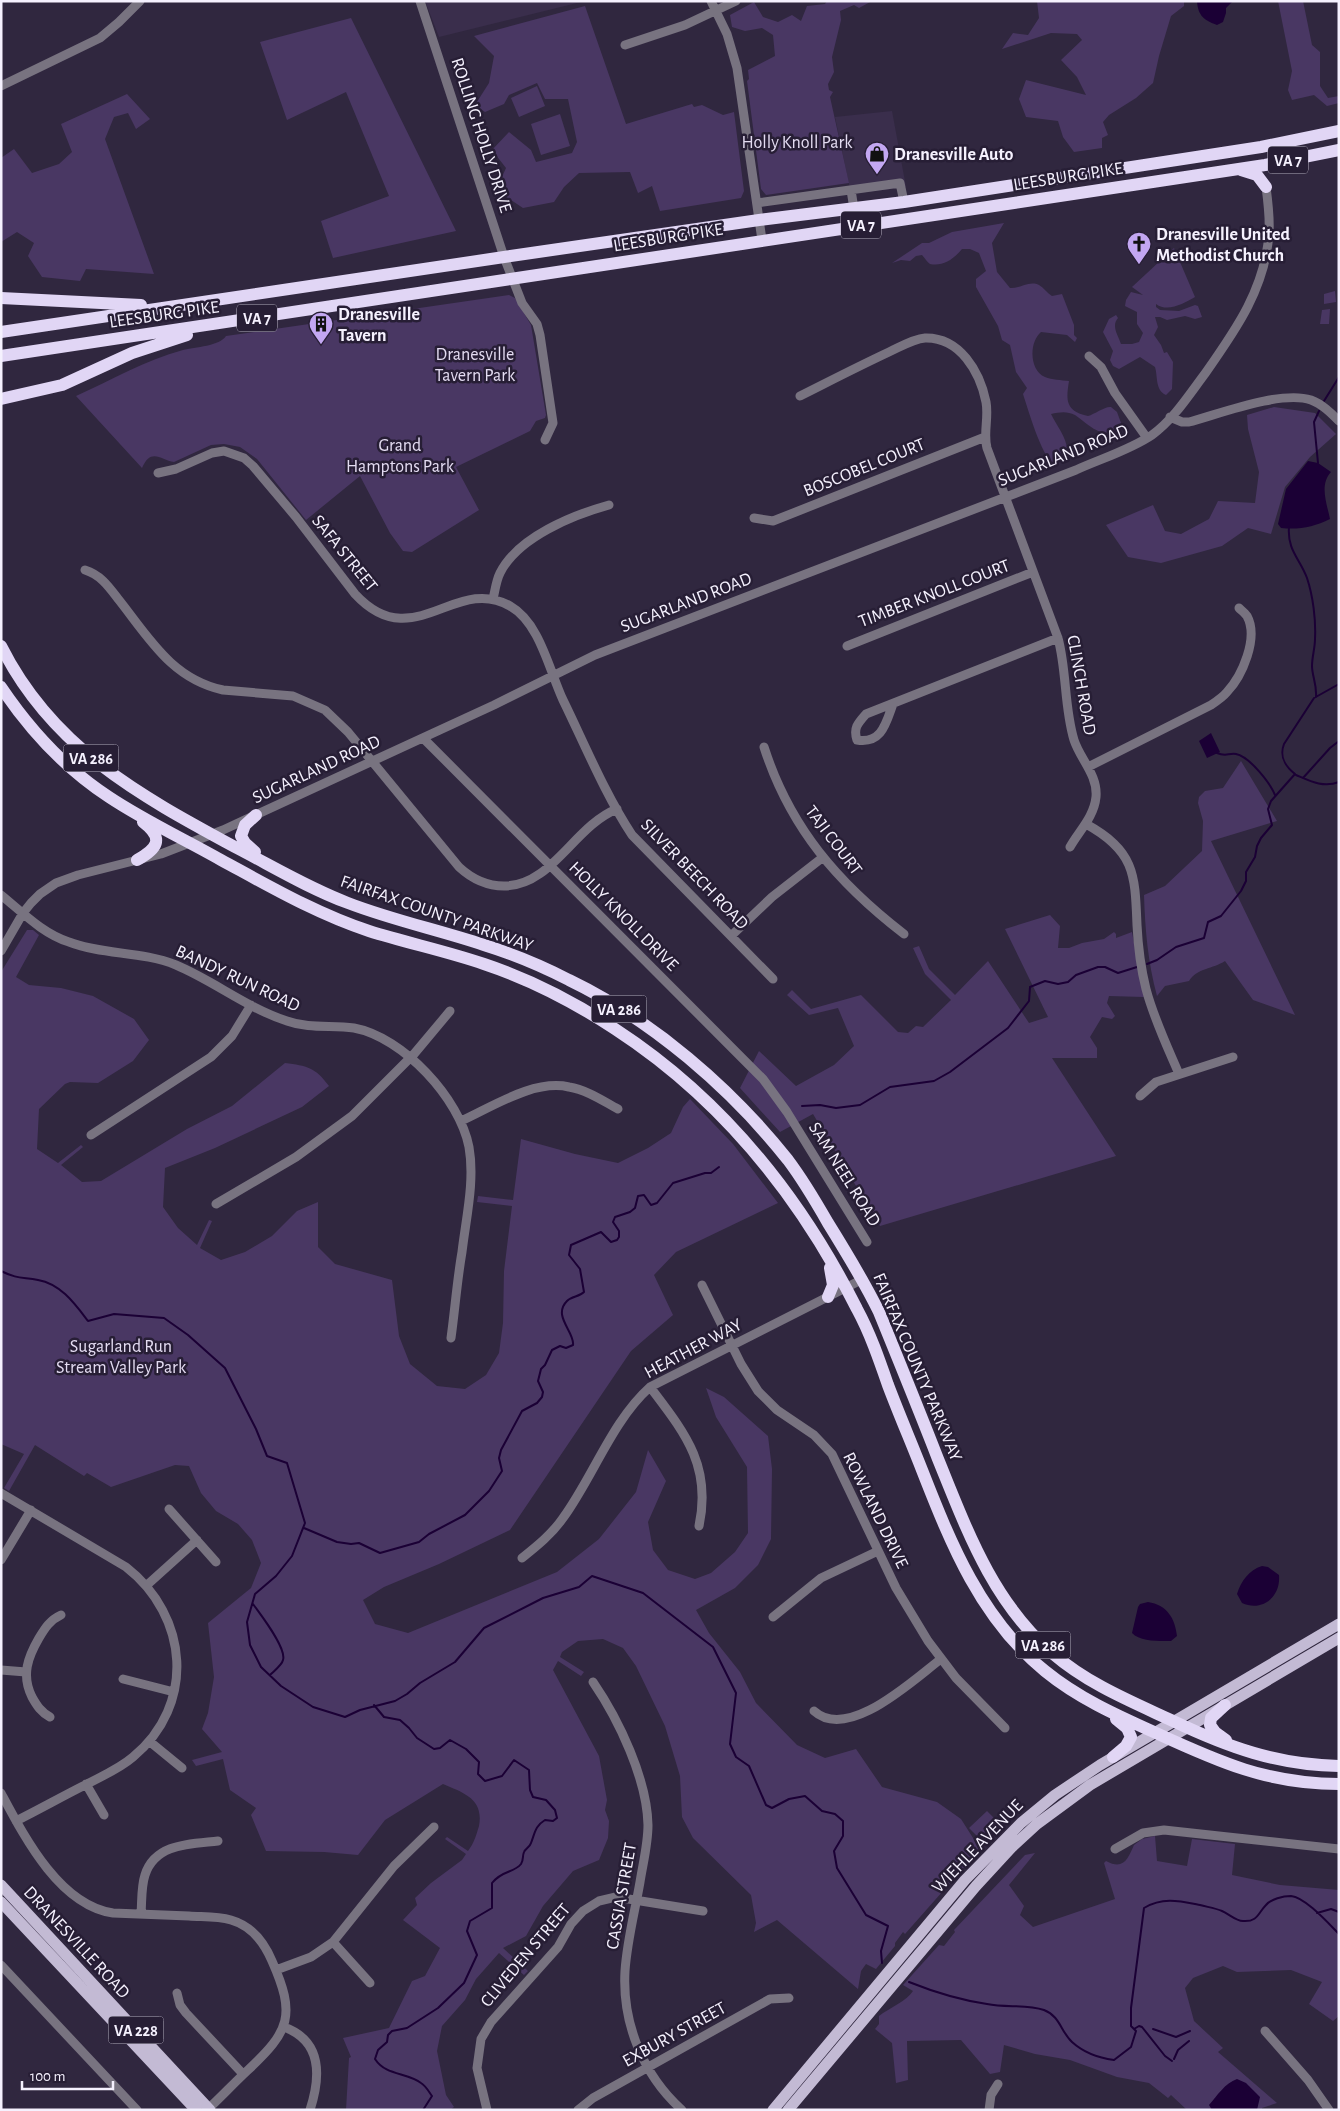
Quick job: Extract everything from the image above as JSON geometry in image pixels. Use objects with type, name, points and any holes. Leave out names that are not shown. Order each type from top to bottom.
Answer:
[{"type":"highway","name":"LEESBURG PIKE","points":[[1,332],[198,301],[760,220],[904,202],[1261,147],[1339,131]]},
{"type":"highway","name":"LEESBURG PIKE","points":[[1,356],[1236,169],[1339,150]]},
{"type":"highway","points":[[1266,187],[1271,172],[1283,161]]},
{"type":"highway","points":[[1236,169],[1257,175],[1263,179],[1266,187]]},
{"type":"highway","points":[[4,297],[128,306],[198,301]]},
{"type":"highway","points":[[1,399],[74,381],[120,358],[158,343],[247,319]]},
{"type":"highway","points":[[1,409],[31,393]]},
{"type":"highway","name":"FAIRFAX COUNTY PARKWAY","points":[[1,646],[34,699],[74,743],[122,782],[212,835],[307,886],[347,903],[486,945],[570,980],[647,1028],[703,1071],[724,1090],[770,1139],[805,1185],[863,1279],[879,1312],[974,1547],[1001,1594],[1042,1643],[1073,1670],[1114,1694],[1186,1728],[1248,1753],[1284,1762],[1339,1766]]},
{"type":"highway","name":"FAIRFAX COUNTY PARKWAY","points":[[1,687],[35,731],[62,760],[93,786],[122,805],[289,897],[330,916],[372,932],[493,967],[560,997],[609,1025],[680,1077],[730,1124],[755,1151],[793,1202],[846,1288],[868,1332],[962,1567],[979,1595],[1013,1640],[1034,1661],[1075,1693],[1104,1710],[1167,1739],[1222,1763],[1259,1775],[1291,1781],[1339,1784]]},
{"type":"highway","points":[[122,805],[147,825],[156,839],[156,844],[151,852],[137,860]]},
{"type":"highway","points":[[256,815],[242,830],[243,840],[249,848],[279,870]]},
{"type":"highway","points":[[828,1258],[834,1285],[828,1298]]},
{"type":"highway","points":[[1225,1705],[1211,1718],[1210,1725],[1224,1740],[1248,1753]]},
{"type":"highway","points":[[1104,1710],[1131,1734],[1129,1742],[1112,1757]]},
{"type":"main road","name":"WIEHLE AVENUE","points":[[788,2110],[880,1992],[919,1936],[1009,1834],[1055,1796],[1112,1757],[1339,1624]]},
{"type":"main road","name":"WIEHLE AVENUE","points":[[772,2110],[880,1992],[930,1942],[987,1874],[1037,1824],[1090,1785],[1339,1638]]},
{"type":"main road","name":"DRANESVILLE ROAD","points":[[1,1885],[208,2109]]},
{"type":"main road","name":"DRANESVILLE ROAD","points":[[1,1902],[196,2110]]},
{"type":"street","points":[[1,86],[100,38],[120,22],[140,1]]},
{"type":"street","name":"ROLLING HOLLY DRIVE","points":[[420,1],[504,257],[522,303],[537,324],[553,423],[545,440]]},
{"type":"street","points":[[711,1],[732,47],[737,68],[762,240]]},
{"type":"street","points":[[625,45],[685,25],[736,1]]},
{"type":"street","points":[[757,203],[900,182],[904,202]]},
{"type":"street","name":"SUGARLAND ROAD","points":[[1,952],[23,913],[40,894],[61,881],[137,860],[212,835],[523,692],[553,675],[615,646],[1076,470],[1147,438],[1170,417],[1231,336],[1256,289],[1266,258],[1269,232],[1266,187]]},
{"type":"street","points":[[851,190],[854,209]]},
{"type":"street","name":"CLINCH ROAD","points":[[800,396],[907,344],[925,338],[948,342],[966,358],[978,380],[986,403],[985,437],[987,448],[1058,638],[1064,666],[1073,738],[1094,782],[1096,796],[1086,824],[1070,847]]},
{"type":"street","points":[[1089,356],[1103,370],[1115,393],[1147,438]]},
{"type":"street","points":[[1170,417],[1182,422],[1189,422],[1238,407],[1301,398],[1318,404],[1339,421]]},
{"type":"street","name":"BOSCOBEL COURT","points":[[754,518],[773,521],[985,437]]},
{"type":"street","name":"SAFA STREET","points":[[158,473],[176,469],[212,453],[224,451],[244,458],[253,466],[296,518],[363,603],[379,614],[397,618],[416,618],[462,601],[481,598],[493,599],[511,606],[526,619],[535,633],[553,675]]},
{"type":"street","points":[[493,599],[500,573],[509,561],[527,544],[556,525],[580,513],[609,505]]},
{"type":"street","points":[[85,570],[103,580],[163,655],[180,672],[212,688],[281,694],[305,700],[315,704],[334,718],[459,867],[474,879],[493,885],[511,886],[528,881],[550,865],[588,828],[603,816],[617,809]]},
{"type":"street","name":"TIMBER KNOLL COURT","points":[[847,646],[1033,572]]},
{"type":"street","points":[[1088,766],[1212,705],[1226,694],[1237,680],[1245,664],[1249,648],[1250,629],[1247,615],[1239,608]]},
{"type":"street","points":[[893,704],[886,723],[877,737],[866,741],[857,740],[855,733],[857,724],[866,714],[1058,638]]},
{"type":"street","name":"SILVER BEECH ROAD","points":[[553,675],[617,809],[629,830],[641,845],[773,980]]},
{"type":"street","name":"HOLLY KNOLL DRIVE","points":[[423,738],[763,1079],[794,1124]]},
{"type":"street","name":"TAJI COURT","points":[[764,747],[790,810],[822,858],[855,894],[904,934]]},
{"type":"street","points":[[1086,824],[1103,834],[1116,845],[1129,864],[1133,875],[1140,956],[1146,988],[1159,1028],[1180,1074]]},
{"type":"street","points":[[731,936],[772,897],[822,858]]},
{"type":"street","name":"BANDY RUN ROAD","points":[[1,895],[46,931],[68,942],[81,946],[140,955],[174,965],[277,1018],[301,1025],[340,1027],[366,1031],[389,1041],[410,1056],[449,1102],[461,1121],[469,1146],[471,1174],[451,1338]]},
{"type":"street","points":[[91,1135],[211,1057],[232,1036],[251,1005]]},
{"type":"street","points":[[216,1204],[296,1158],[335,1131],[371,1100],[450,1011]]},
{"type":"street","points":[[1140,1096],[1156,1082],[1233,1057]]},
{"type":"street","points":[[461,1121],[530,1090],[550,1085],[580,1090],[618,1109]]},
{"type":"street","name":"SAM NEEL ROAD","points":[[794,1124],[867,1242]]},
{"type":"street","name":"HEATHER WAY","points":[[522,1558],[544,1540],[563,1519],[629,1411],[650,1387],[863,1279]]},
{"type":"street","name":"ROWLAND DRIVE","points":[[702,1285],[745,1372],[758,1391],[777,1410],[814,1435],[832,1454],[839,1465],[878,1551],[912,1617],[941,1659],[972,1697],[1005,1728]]},
{"type":"street","points":[[650,1387],[687,1437],[698,1461],[703,1494],[698,1526]]},
{"type":"street","points":[[1,1493],[126,1567],[147,1585],[166,1614],[175,1640],[177,1665],[174,1692],[163,1720],[150,1741],[121,1766],[16,1821]]},
{"type":"street","points":[[169,1509],[216,1562]]},
{"type":"street","points":[[1,1560],[31,1510]]},
{"type":"street","points":[[147,1585],[197,1540]]},
{"type":"street","points":[[773,1617],[821,1578],[878,1551]]},
{"type":"street","points":[[50,1717],[41,1711],[29,1691],[26,1672],[29,1656],[47,1625],[61,1615]]},
{"type":"street","points":[[814,1711],[819,1716],[831,1720],[861,1714],[880,1704],[941,1659]]},
{"type":"street","points":[[1,1670],[26,1672]]},
{"type":"street","points":[[123,1679],[174,1692]]},
{"type":"street","name":"CASSIA STREET","points":[[593,1682],[611,1711],[631,1753],[647,1813],[647,1837],[626,1960],[625,1989],[629,2022],[647,2068],[682,2110]]},
{"type":"street","points":[[150,1741],[182,1768]]},
{"type":"street","points":[[86,1784],[104,1815]]},
{"type":"street","points":[[1,1793],[36,1854],[78,1899],[103,1911],[220,1918],[236,1922],[250,1930],[261,1940],[276,1970],[286,1998],[287,2009],[284,2027],[269,2050],[208,2109]]},
{"type":"street","points":[[276,1970],[311,1957],[333,1942],[394,1866],[434,1827]]},
{"type":"street","points":[[1115,1849],[1144,1833],[1164,1830],[1339,1849]]},
{"type":"street","points":[[141,1914],[144,1875],[154,1859],[176,1846],[218,1841]]},
{"type":"street","name":"CLIVEDEN STREET","points":[[487,2110],[478,2078],[477,2058],[481,2039],[491,2022],[558,1946],[571,1924],[583,1911],[591,1905],[608,1899],[622,1897],[703,1911]]},
{"type":"street","points":[[333,1942],[370,1984]]},
{"type":"street","points":[[1,1965],[137,2110]]},
{"type":"street","points":[[177,1993],[180,2005],[186,2013],[244,2074]]},
{"type":"street","name":"EXBURY STREET","points":[[578,2110],[592,2098],[770,1999],[789,1998]]},
{"type":"street","points":[[284,2027],[304,2038],[316,2060],[317,2080],[310,2110]]},
{"type":"street","points":[[1265,2031],[1308,2080],[1329,2110]]},
{"type":"street","points":[[989,2110],[991,2095],[998,2084]]},
{"type":"shaded area","points":[[425,1],[585,1],[439,37]]},
{"type":"shaded area","points":[[1197,1],[1233,1],[1226,8],[1223,22],[1217,25],[1202,17]]},
{"type":"shaded area","points":[[892,111],[906,187],[851,194],[835,117]]},
{"type":"shaded area","points":[[1308,461],[1318,463],[1331,472],[1325,483],[1330,519],[1306,527],[1294,529],[1281,528],[1278,524],[1286,489]]},
{"type":"shaded area","points":[[1211,733],[1220,752],[1207,758],[1199,741]]},
{"type":"shaded area","points":[[1262,1566],[1268,1567],[1279,1575],[1277,1590],[1269,1601],[1263,1604],[1256,1606],[1242,1603],[1237,1594],[1241,1585],[1249,1573]]},
{"type":"shaded area","points":[[1148,1602],[1165,1609],[1172,1618],[1177,1636],[1171,1641],[1140,1638],[1132,1633],[1138,1607],[1140,1604]]},
{"type":"shaded area","points":[[1237,2079],[1246,2083],[1260,2097],[1257,2110],[1212,2110],[1209,2105],[1225,2087]]},
{"type":"green space","name":"Holly Knoll Park","points":[[827,1],[872,1],[859,8],[854,5],[840,11],[841,20],[832,57],[834,72],[828,84],[829,90],[833,92],[830,97],[849,183],[766,195],[761,189],[747,81],[749,79],[748,70],[775,56],[773,35],[762,28],[745,31],[732,27],[730,15],[754,2],[763,17],[778,22],[792,15],[801,21],[807,6],[825,4]]},
{"type":"green space","points":[[1037,1],[1184,1],[1184,6],[1171,16],[1153,83],[1136,98],[1109,115],[1103,122],[1108,135],[1102,138],[1102,148],[1074,152],[1063,137],[1058,121],[1026,117],[1019,99],[1026,80],[1086,95],[1077,77],[1061,60],[1082,40],[1077,34],[1051,33],[1002,49],[1013,33],[1028,35],[1039,18]]},
{"type":"green space","points":[[1278,1],[1303,1],[1312,45],[1320,52],[1320,86],[1328,98],[1339,96],[1339,103],[1327,106],[1314,95],[1292,100],[1288,90],[1292,71]]},
{"type":"green space","points":[[585,6],[626,124],[692,104],[694,107],[702,105],[723,115],[734,112],[744,191],[741,198],[660,211],[652,186],[638,193],[630,172],[579,173],[564,187],[554,202],[523,208],[496,190],[506,168],[492,150],[509,132],[531,150],[536,162],[572,153],[577,142],[568,99],[545,99],[537,83],[509,95],[504,104],[485,112],[475,105],[489,83],[494,56],[474,36]]},
{"type":"green space","points":[[351,18],[456,231],[333,258],[321,221],[389,196],[346,92],[287,120],[260,42]]},
{"type":"green space","points":[[537,86],[545,106],[519,117],[511,98]]},
{"type":"green space","points":[[127,94],[150,119],[136,129],[128,113],[114,117],[105,139],[154,274],[86,269],[80,281],[42,277],[28,256],[34,243],[17,232],[1,242],[1,158],[14,149],[32,173],[59,164],[72,152],[61,124]]},
{"type":"green space","points":[[560,114],[570,146],[541,155],[531,124]]},
{"type":"green space","points":[[1004,223],[992,243],[997,272],[1010,288],[1035,284],[1041,286],[1052,296],[1062,294],[1074,325],[1074,335],[1077,338],[1075,342],[1067,335],[1041,332],[1034,342],[1033,349],[1036,368],[1045,377],[1069,381],[1067,394],[1069,404],[1075,411],[1088,416],[1111,407],[1117,412],[1121,423],[1119,427],[1108,433],[1098,431],[1072,414],[1063,412],[1051,414],[1064,438],[1067,451],[1061,461],[1053,463],[1044,451],[1035,431],[1023,394],[1027,388],[1016,372],[1010,345],[1002,340],[998,326],[976,287],[976,279],[986,271],[979,253],[970,249],[962,249],[956,256],[944,263],[935,265],[930,264],[922,255],[916,256],[910,261],[901,260],[892,263],[922,243],[929,243],[952,232]]},
{"type":"green space","points":[[1174,248],[1195,297],[1176,306],[1166,308],[1156,304],[1156,307],[1160,310],[1179,311],[1195,305],[1198,306],[1202,317],[1195,319],[1185,316],[1167,320],[1155,317],[1158,327],[1154,335],[1164,353],[1167,352],[1173,362],[1172,389],[1166,395],[1158,387],[1155,367],[1140,357],[1119,369],[1113,366],[1110,360],[1113,351],[1103,332],[1109,319],[1116,315],[1118,318],[1115,327],[1121,344],[1139,342],[1143,333],[1137,324],[1137,312],[1125,306],[1126,300],[1131,292],[1143,295],[1132,287]]},
{"type":"green space","points":[[1335,291],[1336,302],[1324,304],[1324,294]]},
{"type":"green space","name":"Dranesville Tavern Park","points":[[509,295],[515,298],[531,325],[545,418],[536,421],[530,431],[456,467],[479,510],[412,552],[403,551],[390,533],[360,476],[306,520],[257,459],[240,447],[224,444],[211,445],[174,462],[153,456],[145,462],[142,468],[76,396],[155,359],[183,350],[213,344],[226,336]]},
{"type":"green space","points":[[1330,309],[1329,324],[1320,324],[1322,310]]},
{"type":"green space","points":[[1274,407],[1315,413],[1336,434],[1310,457],[1285,487],[1271,534],[1248,528],[1222,546],[1161,563],[1128,557],[1106,525],[1153,505],[1165,531],[1181,534],[1209,519],[1218,501],[1255,503],[1259,472],[1248,429],[1247,415]]},
{"type":"green space","points":[[1241,761],[1277,821],[1211,841],[1295,1015],[1253,1000],[1225,961],[1201,971],[1189,981],[1165,986],[1157,996],[1151,971],[1147,946],[1144,895],[1165,886],[1202,851],[1203,821],[1198,803],[1199,797],[1205,791],[1223,788]]},
{"type":"green space","points":[[1050,915],[1060,926],[1058,948],[1069,948],[1082,943],[1104,939],[1114,932],[1116,938],[1132,932],[1144,997],[1109,996],[1107,1003],[1115,1016],[1112,1019],[1102,1017],[1090,1037],[1097,1048],[1097,1058],[1052,1058],[1116,1156],[880,1226],[813,1114],[780,1132],[740,1088],[759,1051],[796,1086],[834,1065],[854,1046],[838,1008],[809,1015],[787,995],[792,990],[811,1009],[861,995],[898,1032],[908,1033],[916,1026],[923,1027],[951,1000],[925,974],[913,948],[919,946],[929,969],[955,995],[988,961],[1029,1023],[1048,1017],[1005,929]]},
{"type":"green space","name":"Sugarland Run Stream Valley Park","points":[[27,930],[33,930],[39,935],[16,977],[29,985],[61,988],[93,996],[134,1019],[149,1040],[133,1061],[98,1083],[70,1082],[65,1084],[39,1109],[37,1149],[58,1163],[81,1145],[83,1147],[61,1165],[82,1182],[101,1181],[187,1129],[232,1106],[285,1063],[310,1068],[329,1086],[302,1107],[215,1148],[165,1168],[163,1207],[178,1228],[197,1245],[209,1220],[212,1221],[200,1248],[221,1260],[245,1252],[272,1236],[297,1211],[318,1202],[318,1247],[335,1264],[392,1280],[399,1336],[410,1364],[437,1386],[465,1389],[486,1375],[499,1353],[503,1323],[504,1271],[512,1206],[477,1202],[478,1196],[513,1200],[521,1139],[575,1154],[618,1163],[648,1148],[671,1133],[683,1107],[690,1099],[733,1144],[778,1203],[676,1252],[654,1275],[673,1315],[631,1351],[510,1530],[439,1564],[384,1587],[363,1600],[375,1624],[408,1633],[557,1572],[599,1539],[636,1492],[648,1450],[666,1481],[648,1522],[653,1550],[668,1570],[695,1579],[711,1573],[735,1552],[748,1533],[747,1467],[716,1417],[706,1388],[724,1397],[768,1436],[772,1469],[771,1539],[758,1565],[735,1588],[696,1610],[709,1633],[740,1672],[756,1703],[797,1745],[825,1758],[856,1749],[882,1787],[937,1802],[961,1819],[980,1849],[905,1934],[903,1932],[895,1946],[876,1969],[866,1964],[861,1971],[858,1989],[777,1920],[754,1932],[756,1923],[751,1895],[693,1838],[682,1817],[680,1776],[665,1726],[636,1666],[623,1648],[603,1639],[578,1641],[562,1652],[560,1657],[584,1672],[581,1676],[558,1661],[553,1670],[599,1756],[607,1800],[605,1810],[609,1821],[608,1838],[599,1860],[573,1871],[543,1906],[526,1936],[503,1948],[528,1971],[524,1975],[499,1953],[476,1979],[465,2000],[442,2026],[437,2051],[446,2095],[454,2107],[450,2110],[346,2110],[349,2058],[351,2057],[343,2038],[389,2028],[412,1981],[425,1976],[440,1948],[403,1920],[417,1905],[415,1898],[431,1883],[462,1860],[466,1854],[445,1839],[447,1837],[468,1851],[479,1826],[480,1817],[478,1809],[471,1798],[443,1784],[385,1820],[358,1855],[324,1852],[266,1851],[251,1815],[256,1808],[230,1790],[223,1759],[196,1766],[192,1760],[222,1752],[202,1729],[208,1713],[214,1677],[208,1623],[251,1588],[261,1563],[252,1540],[238,1524],[216,1511],[201,1493],[189,1466],[175,1465],[111,1487],[87,1473],[84,1476],[35,1445],[9,1491],[4,1488],[24,1454],[1,1444],[1,972]]},
{"type":"green space","points":[[987,1811],[998,1822],[980,1839],[969,1828]]},
{"type":"green space","points":[[1155,1836],[1157,1861],[1187,1866],[1192,1839],[1235,1844],[1232,1875],[1280,1885],[1339,1890],[1339,2016],[1333,2021],[1309,2004],[1322,1982],[1291,1970],[1237,1972],[1223,1966],[1193,1978],[1185,1988],[1194,2021],[1223,2048],[1218,2052],[1277,2103],[1262,2108],[1262,2110],[1187,2110],[1171,2095],[1168,2098],[1149,2083],[1117,2077],[1070,2060],[1035,2054],[1004,2045],[1000,2072],[990,2074],[961,2040],[907,2041],[908,2080],[896,2083],[892,2043],[875,2029],[879,2024],[879,2016],[910,1995],[913,1991],[903,1985],[939,1945],[944,1946],[955,1932],[954,1930],[1025,1855],[1035,1853],[1009,1885],[1024,1906],[1020,1915],[1033,1927],[1115,1899],[1104,1863],[1106,1861],[1117,1865],[1121,1864],[1127,1858],[1134,1845],[1142,1839]]},
{"type":"waterway","points":[[1324,401],[1339,377]]},
{"type":"waterway","points":[[1318,463],[1314,422],[1319,411]]},
{"type":"waterway","points":[[1289,527],[1290,542],[1307,578],[1312,600],[1315,632],[1312,666],[1316,697]]},
{"type":"waterway","points":[[1147,964],[1157,960],[1176,947],[1204,938],[1208,922],[1221,916],[1241,891],[1246,881],[1246,872],[1255,857],[1257,846],[1272,825],[1268,809],[1271,801],[1295,774],[1284,761],[1282,753],[1284,744],[1314,698],[1339,684]]},
{"type":"waterway","points":[[1303,778],[1330,748],[1339,741]]},
{"type":"waterway","points":[[1217,753],[1223,755],[1236,754],[1247,760],[1269,784],[1275,795]]},
{"type":"waterway","points":[[1296,775],[1322,784],[1339,782]]},
{"type":"waterway","points":[[802,1106],[820,1105],[836,1108],[860,1105],[890,1087],[934,1081],[950,1072],[1008,1028],[1029,1001],[1030,987],[1045,981],[1058,984],[1068,982],[1076,975],[1098,967],[1105,967],[1118,973],[1137,967]]},
{"type":"waterway","points":[[304,1528],[337,1542],[359,1543],[380,1553],[419,1542],[429,1534],[465,1515],[489,1491],[502,1471],[499,1458],[501,1450],[522,1411],[537,1403],[542,1397],[543,1392],[538,1381],[541,1369],[552,1350],[560,1346],[566,1348],[573,1345],[573,1340],[563,1318],[563,1307],[569,1299],[584,1292],[580,1269],[569,1255],[571,1245],[601,1232],[611,1242],[617,1240],[619,1231],[613,1222],[615,1217],[630,1212],[635,1208],[638,1196],[644,1195],[651,1205],[657,1203],[673,1183],[705,1173],[711,1173],[719,1167]]},
{"type":"waterway","points":[[1,1271],[16,1277],[38,1280],[54,1286],[67,1296],[88,1321],[114,1314],[164,1318],[188,1335],[225,1368],[256,1429],[267,1456],[287,1463],[305,1523],[292,1556],[276,1576],[255,1594],[247,1622],[250,1645],[261,1667],[281,1686],[313,1707],[345,1717],[360,1710],[395,1701],[455,1662],[484,1628],[543,1598],[579,1587],[592,1576],[643,1593],[713,1647],[736,1693],[730,1744],[736,1757],[749,1766],[766,1805],[772,1808],[789,1799],[805,1796],[822,1811],[835,1814],[843,1821],[843,1836],[834,1851],[837,1868],[866,1915],[888,1926],[881,1951],[882,1963]]},
{"type":"waterway","points":[[253,1604],[272,1631],[283,1655],[281,1664],[270,1675]]},
{"type":"waterway","points":[[374,1705],[384,1717],[400,1720],[417,1738],[434,1749],[440,1748],[450,1740],[466,1749],[479,1762],[478,1774],[485,1781],[502,1776],[514,1760],[529,1770],[530,1790],[533,1797],[546,1800],[555,1810],[557,1818],[553,1821],[545,1820],[539,1825],[524,1852],[521,1864],[492,1883],[492,1908],[470,1921],[467,1931],[477,1955],[464,1983],[438,2008],[407,2028],[392,2031],[388,2035],[387,2042],[378,2050],[375,2059],[385,2068],[409,2077],[423,2084],[427,2089],[432,2096],[423,2110]]},
{"type":"waterway","points":[[909,1982],[967,2000],[1044,2010],[1054,2016],[1068,2038],[1076,2046],[1092,2054],[1114,2060],[1131,2047],[1136,2031],[1131,2026],[1131,2008],[1144,1908],[1158,1902],[1178,1901],[1217,1909],[1238,1920],[1248,1921],[1255,1918],[1271,1901],[1291,1896],[1310,1906],[1339,1934]]},
{"type":"waterway","points":[[1317,1913],[1331,1909],[1339,1912]]},
{"type":"waterway","points":[[1134,2029],[1139,2026],[1142,2027],[1165,2056],[1172,2061]]},
{"type":"waterway","points":[[1153,2029],[1176,2037],[1190,2031]]},
{"type":"waterway","points":[[1174,2059],[1178,2050],[1189,2041]]},
{"type":"place","name":"Dranesville Auto","points":[[877,175]]},
{"type":"place","name":"Dranesville United Methodist Church","points":[[1139,265]]},
{"type":"place","name":"Dranesville Tavern","points":[[321,345]]},
{"type":"park label","name":"Grand Hamptons Park","points":[[400,455]]}]
